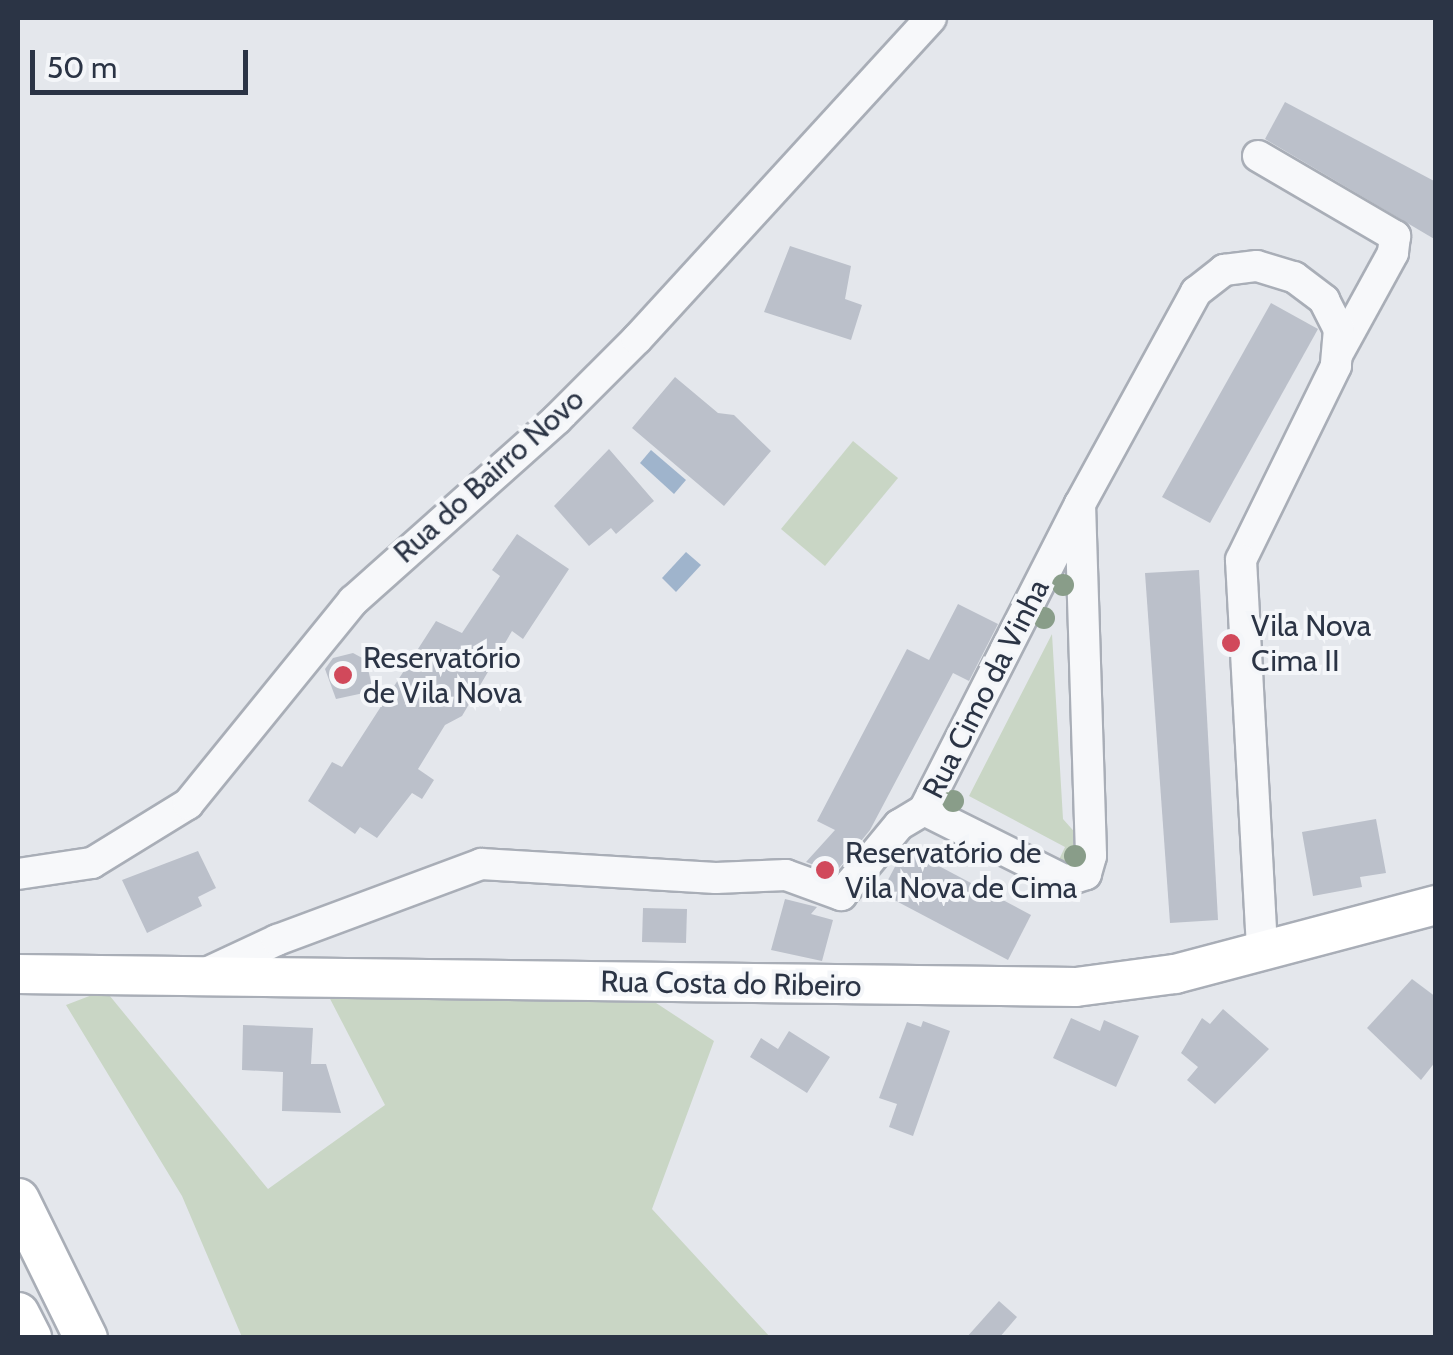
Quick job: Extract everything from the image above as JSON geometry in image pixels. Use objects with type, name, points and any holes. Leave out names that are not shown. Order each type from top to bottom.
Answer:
[{"type":"highway","points":[[18,1200],[86,1338]]},
{"type":"highway","points":[[18,1314],[30,1338]]},
{"type":"main road","name":"Rua Costa do Ribeiro","points":[[18,974],[1043,988],[1136,980],[1262,953],[1436,906]]},
{"type":"street","name":"Rua do Bairro Novo","points":[[18,874],[92,863],[188,804],[354,601],[637,339],[931,18]]},
{"type":"street","points":[[1258,156],[1395,236],[1390,258],[1338,353],[1241,560],[1262,953]]},
{"type":"street","name":"Rua Cimo da Vinha","points":[[1080,504],[1088,869],[1077,880],[1056,880],[924,810],[1080,504],[1189,303],[1214,275],[1257,266],[1308,284],[1335,318],[1338,353]]},
{"type":"street","points":[[202,975],[277,940],[481,864],[716,878],[786,875],[846,894],[899,825],[924,810]]},
{"type":"green space","points":[[853,441],[898,478],[825,566],[781,529]]},
{"type":"green space","points":[[1052,634],[1063,819],[1087,846],[1083,865],[1055,868],[1065,847],[969,796]]},
{"type":"green space","points":[[105,990],[268,1189],[385,1105],[327,993],[650,999],[714,1041],[652,1209],[770,1337],[242,1337],[182,1196],[66,1005]]},
{"type":"water","points":[[651,450],[686,480],[674,494],[640,463]]},
{"type":"water","points":[[686,552],[701,565],[676,592],[662,578]]},
{"type":"building","points":[[1285,102],[1436,182],[1436,240],[1265,139]]},
{"type":"building","points":[[790,246],[851,266],[845,299],[862,305],[851,340],[764,312]]},
{"type":"building","points":[[1271,303],[1318,329],[1210,523],[1162,497]]},
{"type":"building","points":[[675,377],[718,413],[734,415],[771,451],[724,506],[632,428]]},
{"type":"building","points":[[609,449],[654,501],[616,534],[611,528],[589,546],[554,506]]},
{"type":"building","points":[[517,534],[569,569],[523,639],[512,631],[462,716],[445,725],[418,769],[434,780],[422,799],[412,793],[377,838],[360,827],[355,834],[308,801],[332,762],[342,767],[436,621],[462,633],[500,576],[492,570]]},
{"type":"building","points":[[1199,570],[1218,920],[1170,923],[1145,573]]},
{"type":"building","points":[[958,604],[998,624],[969,681],[953,673],[870,830],[835,873],[806,862],[835,830],[817,821],[907,649],[929,660]]},
{"type":"building","name":"Reservatório de Vila Nova","points":[[353,653],[366,660],[373,691],[336,699],[325,669],[333,658]]},
{"type":"building","points":[[1376,819],[1386,873],[1360,877],[1362,887],[1313,896],[1302,832]]},
{"type":"building","points":[[905,848],[1031,915],[1008,960],[881,893]]},
{"type":"building","points":[[198,851],[216,888],[198,897],[202,906],[147,933],[122,880]]},
{"type":"building","points":[[785,899],[817,907],[811,914],[833,920],[822,961],[771,950]]},
{"type":"building","points":[[643,908],[687,909],[686,943],[642,942]]},
{"type":"building","points":[[1412,979],[1436,997],[1436,1061],[1421,1080],[1367,1028]]},
{"type":"building","points":[[1223,1009],[1269,1049],[1215,1104],[1187,1080],[1198,1067],[1181,1053],[1202,1018],[1210,1024]]},
{"type":"building","points":[[1071,1018],[1100,1031],[1104,1020],[1139,1036],[1116,1087],[1053,1058]]},
{"type":"building","points":[[923,1021],[950,1031],[913,1136],[889,1127],[897,1104],[879,1098],[907,1022],[921,1027]]},
{"type":"building","points":[[243,1025],[313,1028],[311,1064],[326,1064],[341,1113],[282,1111],[283,1072],[242,1070]]},
{"type":"building","points":[[789,1031],[830,1057],[807,1093],[750,1057],[761,1038],[778,1049]]},
{"type":"building","points":[[999,1301],[1017,1317],[999,1338],[966,1338]]},
{"type":"place","name":"Vila Nova Cima II","points":[[1231,643]]},
{"type":"place","name":"Reservatório de Vila Nova","points":[[343,675]]},
{"type":"place","name":"Reservatório de Vila Nova de Cima","points":[[825,870]]}]
